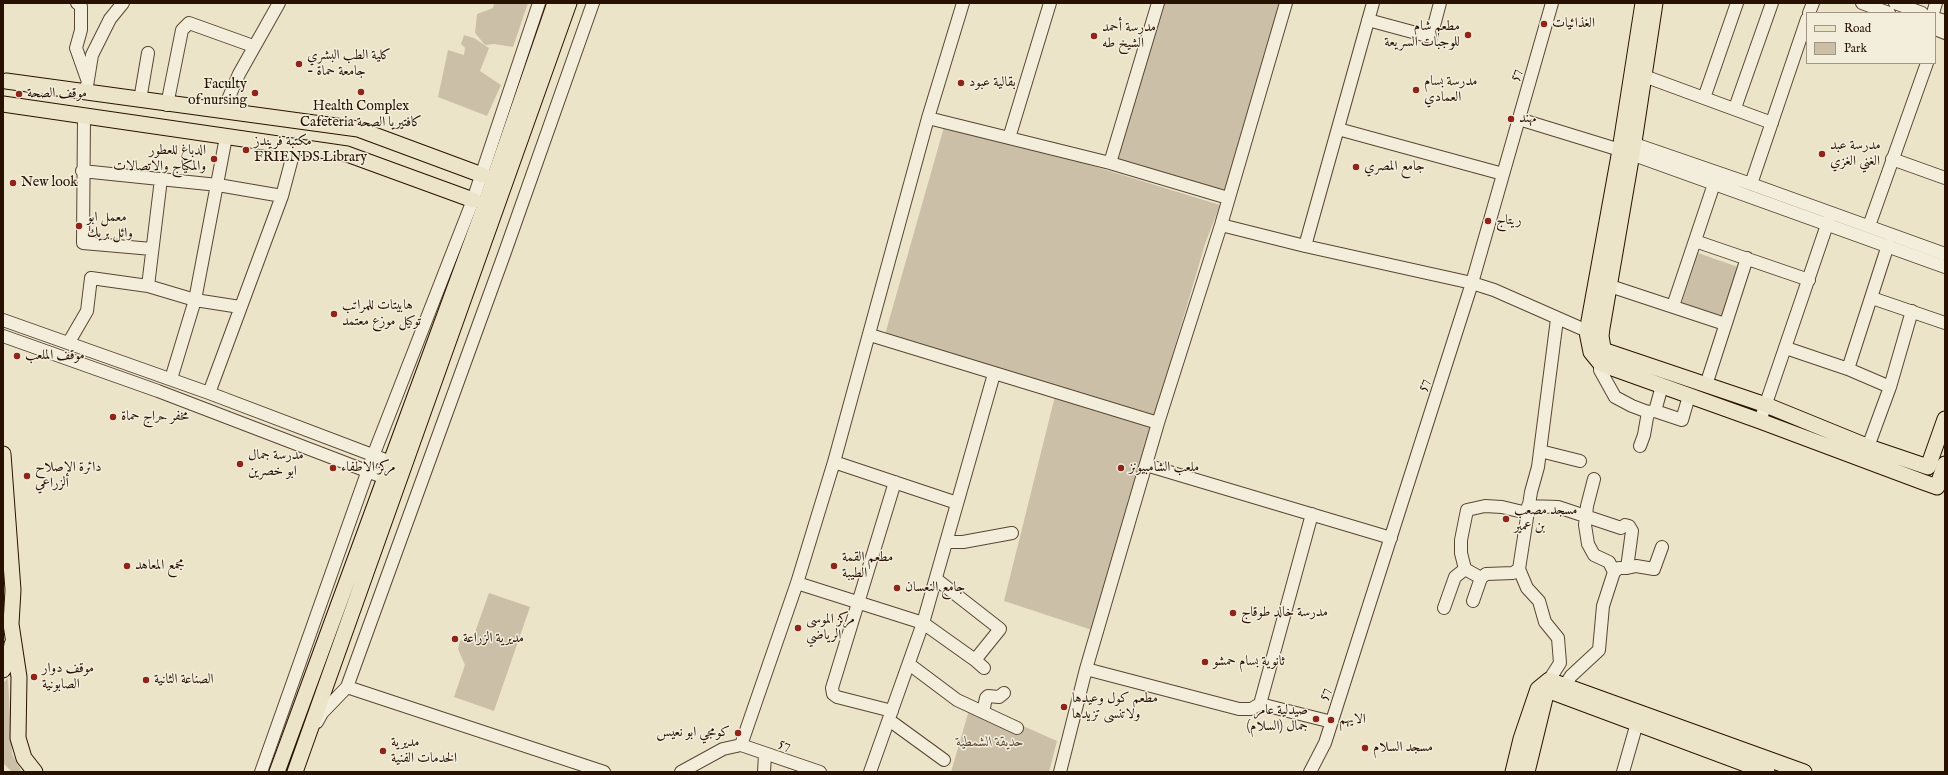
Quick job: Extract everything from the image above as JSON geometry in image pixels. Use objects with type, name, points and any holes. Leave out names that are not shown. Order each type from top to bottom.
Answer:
[{"type":"main road","points":[[277,772],[483,211],[555,3]]},
{"type":"main road","points":[[295,772],[569,3]]},
{"type":"main road","points":[[1594,334],[1610,286],[1643,3]]},
{"type":"main road","points":[[1655,3],[1644,76],[1627,147],[1590,352],[1600,363],[1689,396],[1760,421],[1866,453],[1938,477],[1945,419]]},
{"type":"main road","points":[[473,200],[347,154],[3,104],[6,97],[4,79],[87,86],[140,100],[358,129],[482,175]]},
{"type":"main road","points":[[1594,334],[1606,351],[1766,405],[1866,453]]},
{"type":"main road","points":[[3,454],[13,590],[11,624],[12,645],[10,656],[3,670]]},
{"type":"main road","points":[[3,603],[11,624],[19,677],[18,738],[24,758],[35,772]]},
{"type":"main road","points":[[1548,685],[1637,723],[1764,771]]},
{"type":"main road","points":[[1527,772],[1548,685]]},
{"type":"main road","points":[[1513,772],[1521,739],[1538,689],[1548,685],[1565,686],[1804,772]]},
{"type":"street","points":[[77,3],[80,6],[81,30],[76,48],[87,86]]},
{"type":"street","points":[[87,86],[92,55],[110,19],[123,3]]},
{"type":"street","points":[[223,111],[238,74],[279,3]]},
{"type":"street","points":[[262,772],[367,472],[473,200],[539,3]]},
{"type":"street","points":[[302,754],[322,713],[346,686],[499,267],[593,3]]},
{"type":"street","points":[[681,772],[723,749],[741,746],[797,583],[834,462],[870,335],[928,118],[963,3]]},
{"type":"street","points":[[1009,138],[1050,3]]},
{"type":"street","points":[[1110,163],[1158,3]]},
{"type":"street","points":[[1060,772],[1086,669],[1158,423],[1221,225],[1286,3]]},
{"type":"street","points":[[1304,246],[1373,3]]},
{"type":"street","points":[[1368,20],[1432,37],[1440,3]]},
{"type":"street","name":"57","points":[[1310,772],[1325,743],[1332,722],[1472,283],[1552,3]]},
{"type":"street","points":[[1704,98],[1737,3]]},
{"type":"street","points":[[1735,108],[1772,3]]},
{"type":"street","points":[[1862,3],[1887,12]]},
{"type":"street","points":[[1895,3],[1919,12]]},
{"type":"street","points":[[1936,21],[1940,31]]},
{"type":"street","points":[[1751,184],[1806,23]]},
{"type":"street","points":[[167,104],[182,30],[189,24],[253,46]]},
{"type":"street","points":[[140,100],[148,53]]},
{"type":"street","points":[[1869,226],[1927,64]]},
{"type":"street","points":[[1644,76],[1735,108],[1772,123]]},
{"type":"street","points":[[84,116],[82,171],[83,244],[152,249]]},
{"type":"street","points":[[928,118],[1110,163],[1228,198]]},
{"type":"street","points":[[1519,119],[1627,147],[1751,184],[1888,245],[1945,267]]},
{"type":"street","points":[[1338,129],[1503,174]]},
{"type":"street","points":[[171,379],[195,300],[226,137]]},
{"type":"street","points":[[209,393],[282,196],[295,146]]},
{"type":"street","points":[[1627,147],[1714,184],[1829,218],[1869,226],[1945,254]]},
{"type":"street","points":[[1892,159],[1945,178]]},
{"type":"street","points":[[82,171],[218,185],[282,196]]},
{"type":"street","points":[[148,286],[161,179]]},
{"type":"street","points":[[1673,306],[1714,184]]},
{"type":"street","points":[[1760,421],[1829,218]]},
{"type":"street","points":[[1221,225],[1304,246],[1472,283],[1494,290],[1594,334]]},
{"type":"street","points":[[1695,241],[1809,280]]},
{"type":"street","points":[[1848,370],[1888,245]]},
{"type":"street","points":[[1706,385],[1747,258]]},
{"type":"street","points":[[69,342],[87,311],[91,278],[148,286],[195,300],[240,307]]},
{"type":"street","points":[[1610,286],[1725,324]]},
{"type":"street","points":[[1872,298],[1945,323]]},
{"type":"street","points":[[1866,453],[1890,387],[1912,311]]},
{"type":"street","points":[[1548,685],[1560,663],[1558,638],[1545,622],[1539,601],[1527,588],[1519,569],[1528,509],[1540,451],[1557,319]]},
{"type":"street","points":[[3,320],[171,379],[391,462]]},
{"type":"street","points":[[870,335],[1158,423]]},
{"type":"street","points":[[3,336],[165,394],[385,478]]},
{"type":"street","points":[[1786,348],[1890,387]]},
{"type":"street","points":[[1600,363],[1600,370],[1615,397],[1632,406],[1682,420],[1689,396]]},
{"type":"street","points":[[870,772],[923,623],[994,374]]},
{"type":"street","points":[[1640,446],[1651,411],[1662,386]]},
{"type":"street","points":[[1540,451],[1580,461]]},
{"type":"street","points":[[834,462],[957,502]]},
{"type":"street","points":[[1146,465],[1391,538]]},
{"type":"street","points":[[1594,479],[1586,515],[1588,544],[1594,555],[1609,562],[1614,572]]},
{"type":"street","points":[[895,482],[832,688],[833,694],[890,715],[944,760]]},
{"type":"street","points":[[1481,578],[1465,569],[1460,553],[1460,540],[1467,505],[1528,509],[1558,507],[1586,515],[1621,528],[1625,525],[1629,526],[1632,531],[1627,568]]},
{"type":"street","points":[[1260,704],[1312,514]]},
{"type":"street","points":[[946,542],[962,542],[1012,533]]},
{"type":"street","points":[[1565,686],[1571,676],[1599,650],[1603,606],[1614,572],[1619,568],[1636,566],[1654,569],[1662,547]]},
{"type":"street","points":[[1444,608],[1454,577],[1465,569]]},
{"type":"street","points":[[1472,601],[1481,578],[1486,574],[1513,573],[1519,569]]},
{"type":"street","points":[[797,583],[923,623],[980,664],[1000,629],[936,579]]},
{"type":"street","points":[[909,664],[957,700],[1017,728]]},
{"type":"street","points":[[1086,669],[1239,708],[1251,709],[1260,704],[1332,722]]},
{"type":"street","points":[[346,686],[604,772]]},
{"type":"street","points":[[983,712],[986,698],[988,696],[999,697],[1004,693]]},
{"type":"street","points":[[1623,772],[1637,723]]},
{"type":"street","name":"57","points":[[741,746],[820,772]]},
{"type":"street","points":[[764,772],[765,754]]},
{"type":"green space","points":[[494,3],[528,3],[513,47],[494,44],[485,45],[475,33],[477,14],[493,8]]},
{"type":"green space","points":[[1159,3],[1280,3],[1225,190],[1222,189],[1221,191],[1111,158]]},
{"type":"green space","points":[[464,35],[474,38],[489,48],[480,71],[501,85],[487,116],[438,97],[448,50],[464,55],[465,48],[461,44]]},
{"type":"green space","points":[[947,121],[1220,205],[1205,244],[1154,418],[884,338],[944,127]]},
{"type":"green space","points":[[1698,253],[1738,267],[1721,320],[1681,305]]},
{"type":"green space","points":[[1056,392],[1154,425],[1092,630],[1004,601]]},
{"type":"green space","points":[[489,593],[530,607],[494,711],[454,697],[465,665],[458,649],[460,641],[474,635]]},
{"type":"green space","points":[[8,678],[12,754],[22,772],[12,772],[3,763],[3,683]]},
{"type":"green space","name":"حديقة الشمطية","points":[[971,703],[1057,741],[1049,772],[951,772]]},
{"type":"place","name":"الغذائيات","points":[[1544,24]]},
{"type":"place","name":"مطعم شام للوجبات السريعة","points":[[1468,35]]},
{"type":"place","name":"مدرسة أحمد الشيخ طه","points":[[1094,36]]},
{"type":"place","name":"كلية الطب البشري - جامعة حماة","points":[[299,64]]},
{"type":"place","name":"بقالية عبود","points":[[961,83]]},
{"type":"place","name":"مدرسة بسام العمادي","points":[[1416,90]]},
{"type":"place","name":"Health Complex Cafeteria كافتيريا الصحة","points":[[361,92]]},
{"type":"place","name":"Faculty of nursing","points":[[255,93]]},
{"type":"place","name":"موقف الصحة","points":[[19,94]]},
{"type":"place","name":"مهند","points":[[1511,119]]},
{"type":"place","name":"مكتبة فريندز FRIENDS Library","points":[[246,150]]},
{"type":"place","name":"مدرسة عبد الغني الغزي","points":[[1822,154]]},
{"type":"place","name":"الدباغ للعطور والمكياج والاتصالات","points":[[214,159]]},
{"type":"place","name":"جامع المصري","points":[[1356,167]]},
{"type":"place","name":"New look","points":[[13,183]]},
{"type":"place","name":"ريتاج","points":[[1488,221]]},
{"type":"place","name":"معمل ابو وائل بريك","points":[[79,226]]},
{"type":"place","name":"هابيتات للمراتب توكيل موزع معتمد","points":[[334,314]]},
{"type":"place","name":"موقف الملعب","points":[[17,356]]},
{"type":"place","name":"مخفر حراج حماة","points":[[113,417]]},
{"type":"place","name":"مدرسة جمال ابو خصرين","points":[[240,464]]},
{"type":"place","name":"مركز الاطفاء","points":[[333,468]]},
{"type":"place","name":"ملعب الشامبيونز","points":[[1121,468]]},
{"type":"place","name":"دائرة الإصلاح الزراعي","points":[[27,476]]},
{"type":"place","name":"مسجد مصعب بن عمير","points":[[1506,519]]},
{"type":"place","name":"مجمع المعاهد","points":[[127,566]]},
{"type":"place","name":"مطعم القمة الطيبة","points":[[834,566]]},
{"type":"place","name":"جامع النعسان","points":[[897,588]]},
{"type":"place","name":"مدرسة خالد طوقاج","points":[[1233,613]]},
{"type":"place","name":"مركز الموسى الرياضي","points":[[798,628]]},
{"type":"place","name":"مديرية الزراعة","points":[[455,639]]},
{"type":"place","name":"ثانوية بسام حمشو","points":[[1205,662]]},
{"type":"place","name":"موقف دوار الصابونية","points":[[34,677]]},
{"type":"place","name":"الصناعة الثانية","points":[[146,680]]},
{"type":"place","name":"مطعم كول وعيدها ولاتنسى تزيدها","points":[[1064,707]]},
{"type":"place","name":"صيدلية عامر جمال (السلام)","points":[[1316,719]]},
{"type":"place","name":"الايهم","points":[[1331,720]]},
{"type":"place","name":"كومجي ابو نعيس","points":[[738,733]]},
{"type":"place","name":"مسجد السلام","points":[[1365,748]]},
{"type":"place","name":"مديرية الخدمات الفنية","points":[[383,751]]}]
